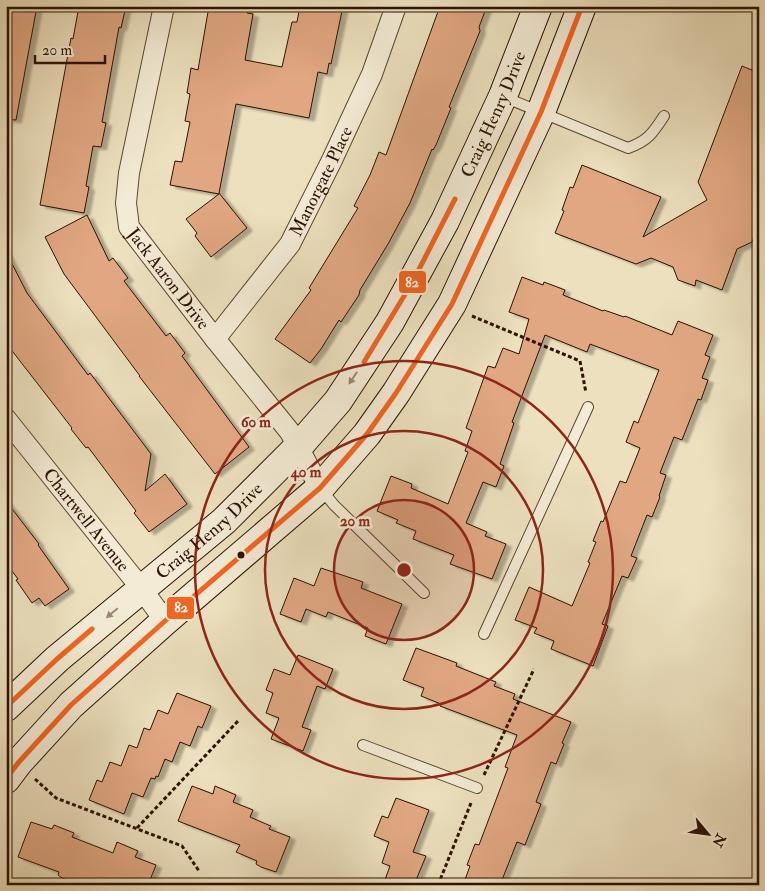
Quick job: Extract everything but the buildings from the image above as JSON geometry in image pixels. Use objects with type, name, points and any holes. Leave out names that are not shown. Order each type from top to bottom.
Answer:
[{"type":"street","name":"Jack Aaron Drive","points":[[164,6],[130,173],[126,203],[129,227],[214,338],[284,423],[299,446],[320,488]]},
{"type":"street","name":"Manorgate Place","points":[[214,338],[290,244],[368,82],[396,6]]},
{"type":"street","name":"Craig Henry Drive","points":[[6,707],[57,659],[224,521],[299,446],[338,401],[390,322],[445,221],[503,96],[538,6]]},
{"type":"street","points":[[12,771],[71,705],[165,621],[320,488],[367,434],[452,304],[540,112],[582,6]]},
{"type":"street","name":"Chartwell Avenue","points":[[6,420],[141,588],[165,621]]},
{"type":"lane","points":[[503,96],[628,148],[640,144],[653,134],[664,116]]},
{"type":"lane","points":[[484,634],[588,407]]},
{"type":"lane","points":[[320,488],[334,505],[424,593]]},
{"type":"lane","points":[[363,746],[478,788]]},
{"type":"path","points":[[472,316],[580,361],[588,407]]},
{"type":"path","points":[[137,828],[238,721]]},
{"type":"path","points":[[12,771],[56,798],[182,846],[199,872]]},
{"type":"transit line","name":"82","points":[[6,779],[18,763],[71,705],[165,621],[320,488],[367,434],[396,393],[452,304],[541,112],[582,6]]},
{"type":"transit line","name":"82","points":[[364,362],[412,283],[455,199]]},
{"type":"transit line","name":"82","points":[[6,707],[92,629]]}]
